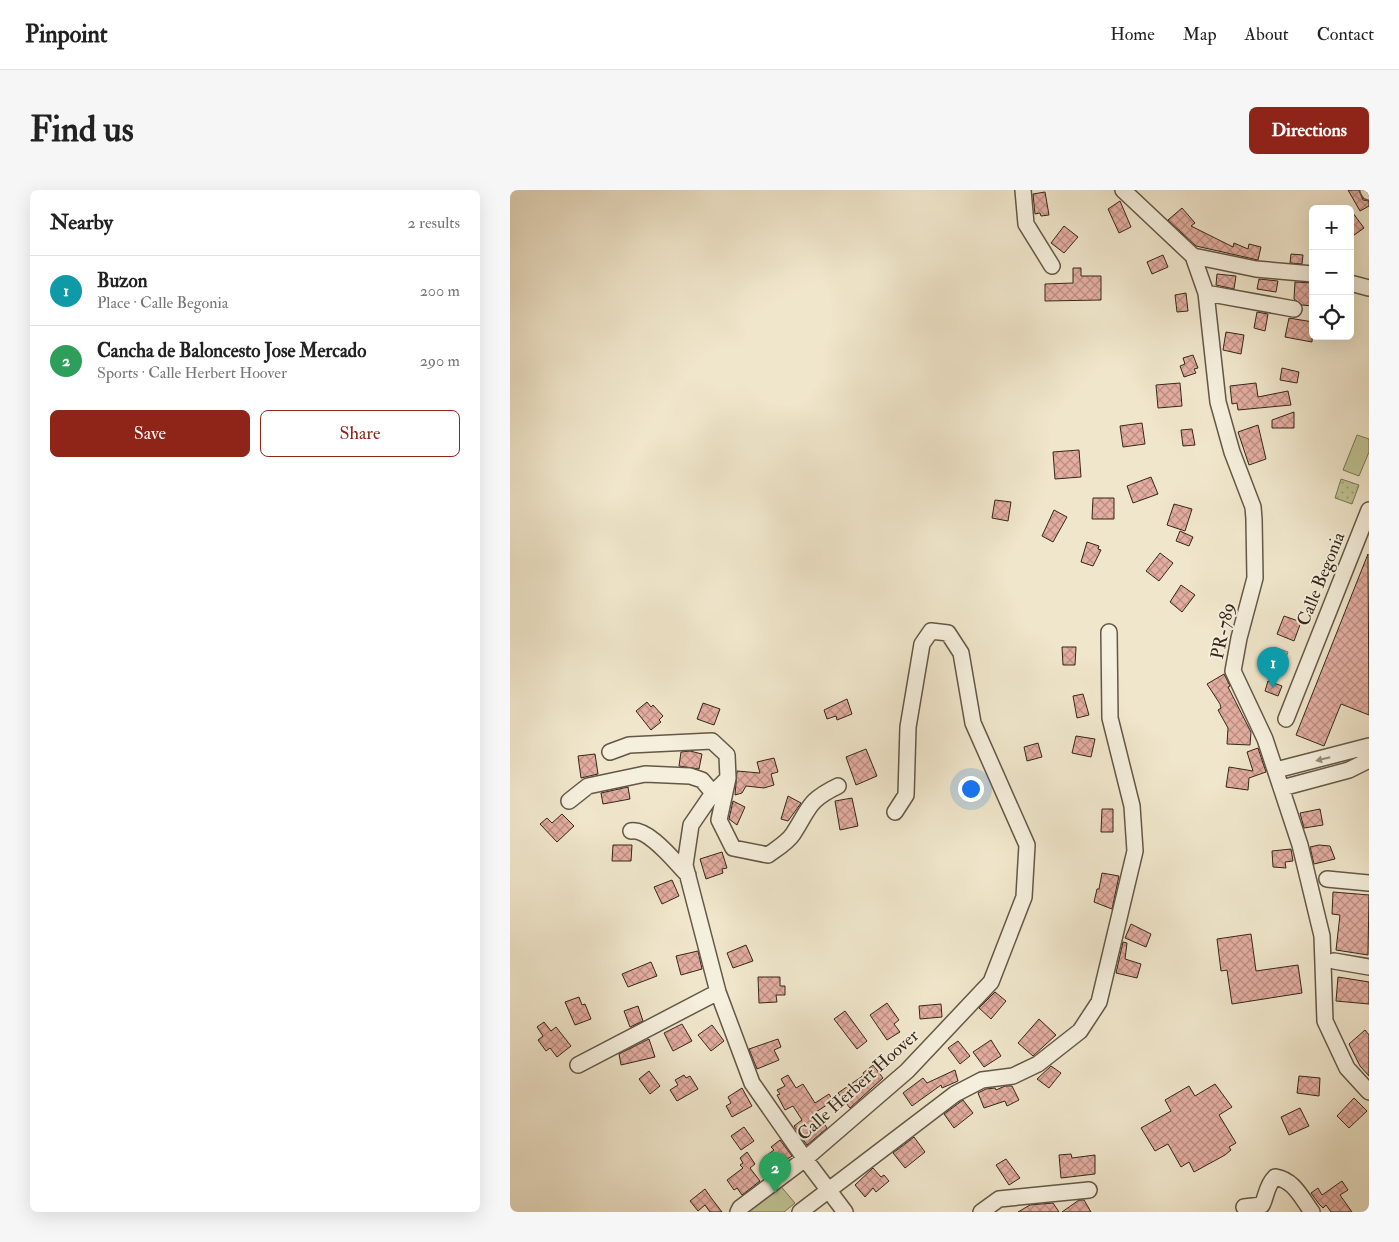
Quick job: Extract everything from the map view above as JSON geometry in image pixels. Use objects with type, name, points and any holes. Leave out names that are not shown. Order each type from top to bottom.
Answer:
[{"type":"street","points":[[1023,190],[1026,224],[1052,266]]},
{"type":"street","name":"PR-789","points":[[1123,190],[1193,256],[1206,293],[1218,402],[1232,452],[1253,507],[1254,519],[1255,578],[1239,638],[1234,670],[1276,770],[1300,845],[1322,936],[1325,1021],[1347,1068],[1369,1092]]},
{"type":"street","points":[[1193,256],[1256,269],[1309,274]]},
{"type":"street","points":[[1354,284],[1369,288]]},
{"type":"street","points":[[1206,293],[1294,309]]},
{"type":"street","name":"Calle Begonia","points":[[1286,718],[1369,510]]},
{"type":"street","name":"Calle Herbert Hoover","points":[[738,1212],[740,1208],[805,1158],[907,1071],[991,982],[1024,897],[1027,845],[973,723],[960,653],[948,633],[931,631],[922,644],[908,727],[906,795],[895,812]]},
{"type":"street","points":[[800,1212],[955,1094],[982,1080],[1013,1076],[1038,1064],[1080,1031],[1098,1002],[1135,851],[1132,806],[1110,718],[1109,632]]},
{"type":"street","points":[[610,752],[629,745],[712,741],[727,756],[728,778],[719,820],[733,848],[768,855],[792,836],[807,807],[819,795],[838,786]]},
{"type":"street","points":[[1276,770],[1369,746]]},
{"type":"street","points":[[1282,788],[1349,770],[1369,760]]},
{"type":"street","points":[[569,801],[588,786],[645,774],[690,776],[702,780],[712,793]]},
{"type":"street","points":[[728,778],[712,793],[691,825],[685,865],[718,992],[752,1082],[845,1212]]},
{"type":"street","points":[[631,831],[637,830],[650,836],[688,875]]},
{"type":"street","points":[[1327,879],[1369,883]]},
{"type":"street","points":[[1334,961],[1369,967]]},
{"type":"street","points":[[578,1065],[718,992]]},
{"type":"street","points":[[1244,1208],[1262,1205],[1267,1185],[1275,1178],[1285,1179],[1295,1187],[1312,1212]]},
{"type":"street","points":[[981,1212],[998,1199],[1089,1190]]},
{"type":"green space","points":[[1357,435],[1369,439],[1369,452],[1359,476],[1343,470]]},
{"type":"green space","points":[[1341,479],[1359,485],[1352,504],[1335,498]]},
{"type":"green space","points":[[778,1183],[795,1203],[784,1212],[743,1212]]},
{"type":"water","points":[[1274,647],[1288,652],[1282,669],[1267,664]]},
{"type":"building","points":[[1348,190],[1359,190],[1363,200],[1369,201],[1369,206],[1360,211]]},
{"type":"building","points":[[1045,192],[1049,215],[1041,216],[1040,213],[1035,214],[1033,194]]},
{"type":"building","points":[[1120,201],[1131,227],[1119,233],[1108,209]]},
{"type":"building","points":[[1182,208],[1195,223],[1191,226],[1233,247],[1234,243],[1248,249],[1249,244],[1261,247],[1258,260],[1196,246],[1168,220]]},
{"type":"building","points":[[1354,214],[1364,228],[1354,235]]},
{"type":"building","points":[[1064,226],[1078,237],[1064,253],[1051,243]]},
{"type":"building","points":[[1291,254],[1303,255],[1302,264],[1290,263]]},
{"type":"building","points":[[1163,255],[1168,267],[1152,274],[1147,262]]},
{"type":"building","points":[[1073,268],[1081,268],[1081,276],[1101,276],[1101,300],[1045,301],[1045,284],[1073,283]]},
{"type":"building","points":[[1217,274],[1236,276],[1234,289],[1216,285]]},
{"type":"building","points":[[1259,279],[1278,281],[1276,292],[1257,289]]},
{"type":"building","points":[[1295,282],[1309,283],[1309,306],[1302,305],[1294,299]]},
{"type":"building","points":[[1186,293],[1188,311],[1177,312],[1175,295]]},
{"type":"building","points":[[1257,312],[1268,314],[1265,331],[1254,328]]},
{"type":"building","points":[[1289,318],[1309,321],[1309,340],[1312,340],[1312,342],[1285,337]]},
{"type":"building","points":[[1226,332],[1244,335],[1241,354],[1223,350]]},
{"type":"building","points":[[1193,355],[1198,368],[1194,369],[1196,373],[1184,377],[1180,366],[1185,364],[1183,358]]},
{"type":"building","points":[[1282,368],[1299,372],[1297,383],[1280,380]]},
{"type":"building","points":[[1180,383],[1182,406],[1158,408],[1156,385]]},
{"type":"building","points":[[1256,383],[1258,397],[1288,391],[1291,405],[1238,410],[1237,403],[1232,404],[1230,386]]},
{"type":"building","points":[[1294,412],[1294,428],[1272,428],[1272,420]]},
{"type":"building","points":[[1142,423],[1145,444],[1123,447],[1120,426]]},
{"type":"building","points":[[1258,425],[1266,459],[1249,465],[1238,432]]},
{"type":"building","points":[[1192,429],[1195,445],[1183,446],[1181,430]]},
{"type":"building","points":[[1079,450],[1081,477],[1055,479],[1053,452]]},
{"type":"building","points":[[1151,477],[1158,494],[1133,503],[1127,486]]},
{"type":"building","points":[[1093,498],[1114,498],[1114,519],[1092,519]]},
{"type":"building","points":[[995,500],[1011,502],[1008,521],[992,518]]},
{"type":"building","points":[[1174,504],[1192,509],[1185,531],[1167,525]]},
{"type":"building","points":[[1054,510],[1067,517],[1053,542],[1042,536]]},
{"type":"building","points":[[1180,531],[1193,537],[1189,546],[1176,541]]},
{"type":"building","points":[[1087,542],[1099,546],[1098,549],[1101,550],[1093,566],[1081,562]]},
{"type":"building","points":[[1160,553],[1173,563],[1159,581],[1146,571]]},
{"type":"building","points":[[1368,554],[1369,715],[1341,704],[1324,746],[1296,735]]},
{"type":"building","points":[[1181,585],[1195,595],[1182,612],[1170,602]]},
{"type":"building","points":[[1284,616],[1301,622],[1294,641],[1277,634]]},
{"type":"building","points":[[1062,647],[1076,647],[1075,665],[1063,665]]},
{"type":"building","points":[[1224,674],[1230,686],[1228,687],[1251,732],[1250,745],[1227,744],[1228,728],[1218,710],[1221,708],[1220,704],[1207,684]]},
{"type":"building","points":[[1268,681],[1282,686],[1278,696],[1265,691]]},
{"type":"building","points":[[1083,694],[1089,715],[1077,718],[1073,696]]},
{"type":"building","points":[[847,699],[852,714],[837,720],[836,716],[827,719],[824,710]]},
{"type":"building","points":[[647,702],[651,707],[653,705],[663,716],[659,720],[661,722],[651,730],[636,711]]},
{"type":"building","points":[[703,703],[720,709],[714,725],[697,719]]},
{"type":"building","points":[[1076,736],[1095,739],[1091,757],[1072,753]]},
{"type":"building","points":[[1038,743],[1042,757],[1027,761],[1024,747]]},
{"type":"building","points":[[1258,748],[1266,772],[1249,778],[1248,790],[1226,787],[1229,767],[1253,771],[1247,752]]},
{"type":"building","points":[[866,749],[877,776],[856,785],[846,757]]},
{"type":"building","points":[[690,751],[702,754],[699,769],[679,766],[681,752]]},
{"type":"building","points":[[595,754],[598,774],[581,778],[578,756]]},
{"type":"building","points":[[774,758],[778,772],[771,774],[774,785],[764,788],[746,786],[742,793],[735,795],[737,771],[760,773],[757,762]]},
{"type":"building","points":[[628,787],[630,799],[603,804],[601,793]]},
{"type":"building","points":[[788,796],[801,803],[788,821],[781,819]]},
{"type":"building","points":[[852,798],[858,826],[840,830],[835,801]]},
{"type":"building","points":[[733,801],[745,807],[737,825],[729,819]]},
{"type":"building","points":[[1102,809],[1113,809],[1113,832],[1101,832]]},
{"type":"building","points":[[1320,809],[1323,825],[1304,828],[1300,813]]},
{"type":"building","points":[[562,814],[574,826],[557,842],[540,824],[547,818],[552,823]]},
{"type":"building","points":[[613,845],[632,845],[631,861],[612,861]]},
{"type":"building","points":[[1319,845],[1330,846],[1335,859],[1314,864],[1310,847]]},
{"type":"building","points":[[1291,849],[1293,861],[1285,862],[1286,868],[1273,867],[1272,851]]},
{"type":"building","points":[[722,852],[727,868],[722,869],[723,873],[706,879],[700,859]]},
{"type":"building","points":[[1102,873],[1119,876],[1112,909],[1094,902]]},
{"type":"building","points":[[672,880],[679,896],[662,904],[654,887]]},
{"type":"building","points":[[1333,892],[1369,895],[1368,955],[1336,950],[1340,915],[1332,914]]},
{"type":"building","points":[[1131,924],[1151,934],[1146,947],[1125,938]]},
{"type":"building","points":[[1251,934],[1256,971],[1298,965],[1302,993],[1232,1004],[1227,970],[1221,971],[1217,939]]},
{"type":"building","points":[[1123,942],[1127,943],[1125,959],[1141,964],[1137,978],[1116,973]]},
{"type":"building","points":[[746,945],[753,961],[733,968],[727,953]]},
{"type":"building","points":[[698,951],[702,969],[681,975],[676,956]]},
{"type":"building","points":[[651,962],[657,976],[628,987],[622,974]]},
{"type":"building","points":[[758,977],[780,977],[780,986],[785,986],[785,995],[776,995],[777,1002],[759,1003]]},
{"type":"building","points":[[1338,977],[1369,982],[1369,1004],[1336,1001]]},
{"type":"building","points":[[995,992],[1006,1001],[991,1019],[979,1008]]},
{"type":"building","points":[[579,997],[582,1005],[585,1004],[591,1019],[575,1025],[565,1002]]},
{"type":"building","points":[[887,1003],[899,1020],[894,1024],[900,1032],[887,1040],[870,1015]]},
{"type":"building","points":[[941,1004],[942,1017],[920,1019],[919,1006]]},
{"type":"building","points":[[638,1006],[643,1021],[630,1027],[624,1011]]},
{"type":"building","points":[[845,1011],[867,1041],[857,1049],[834,1019]]},
{"type":"building","points":[[1039,1019],[1056,1035],[1033,1056],[1018,1043]]},
{"type":"building","points":[[544,1022],[551,1031],[556,1027],[571,1046],[557,1057],[550,1048],[546,1051],[538,1040],[543,1036],[537,1027]]},
{"type":"building","points":[[682,1024],[692,1041],[673,1051],[664,1033]]},
{"type":"building","points":[[712,1025],[724,1041],[711,1051],[698,1035]]},
{"type":"building","points":[[1365,1030],[1369,1035],[1369,1076],[1360,1066],[1349,1044]]},
{"type":"building","points":[[649,1039],[655,1057],[621,1065],[619,1054]]},
{"type":"building","points":[[778,1039],[781,1047],[774,1050],[779,1060],[757,1069],[749,1049]]},
{"type":"building","points":[[991,1040],[1001,1056],[984,1067],[973,1052]]},
{"type":"building","points":[[958,1041],[970,1056],[960,1064],[948,1048]]},
{"type":"building","points":[[873,1065],[883,1078],[850,1108],[838,1093],[864,1075],[863,1073]]},
{"type":"building","points":[[1051,1066],[1061,1073],[1049,1088],[1037,1079]]},
{"type":"building","points":[[955,1070],[958,1081],[942,1088],[941,1085],[912,1106],[903,1093],[923,1078],[927,1083]]},
{"type":"building","points":[[649,1071],[660,1086],[650,1094],[639,1079]]},
{"type":"building","points":[[684,1075],[686,1078],[690,1076],[698,1089],[677,1101],[670,1090],[678,1085],[675,1080]]},
{"type":"building","points":[[788,1075],[796,1088],[803,1084],[815,1103],[829,1094],[833,1101],[816,1112],[827,1128],[807,1145],[794,1126],[802,1120],[793,1106],[785,1110],[777,1095],[780,1094],[777,1090],[785,1086],[781,1079]]},
{"type":"building","points":[[1299,1076],[1320,1078],[1319,1096],[1297,1093]]},
{"type":"building","points":[[1215,1084],[1232,1107],[1219,1115],[1236,1143],[1229,1147],[1231,1150],[1225,1155],[1194,1172],[1189,1162],[1181,1167],[1168,1144],[1155,1151],[1141,1128],[1171,1111],[1165,1100],[1189,1086],[1195,1096]]},
{"type":"building","points":[[1005,1086],[1012,1086],[1019,1100],[1007,1106],[1005,1101],[984,1108],[978,1093],[986,1089],[995,1088],[996,1090]]},
{"type":"building","points":[[742,1088],[752,1106],[732,1117],[726,1106],[731,1103],[728,1097]]},
{"type":"building","points":[[1354,1098],[1367,1111],[1349,1128],[1337,1116]]},
{"type":"building","points":[[963,1100],[973,1113],[954,1128],[944,1114]]},
{"type":"building","points":[[1300,1108],[1309,1126],[1289,1135],[1281,1117]]},
{"type":"building","points":[[744,1127],[754,1141],[741,1150],[731,1136]]},
{"type":"building","points":[[914,1137],[925,1152],[905,1168],[893,1153]]},
{"type":"building","points":[[780,1140],[792,1156],[771,1168],[763,1158],[774,1150],[771,1147]]},
{"type":"building","points":[[747,1152],[755,1164],[750,1168],[760,1181],[742,1195],[737,1188],[734,1190],[727,1180],[743,1168],[740,1165],[743,1163],[740,1158]]},
{"type":"building","points":[[1071,1154],[1072,1158],[1095,1155],[1095,1174],[1061,1178],[1059,1155]]},
{"type":"building","points":[[1006,1159],[1020,1178],[1009,1185],[996,1165]]},
{"type":"building","points":[[873,1168],[881,1177],[884,1175],[889,1181],[876,1192],[873,1188],[865,1197],[855,1185]]},
{"type":"building","points":[[1342,1181],[1348,1190],[1340,1195],[1352,1212],[1331,1212],[1326,1205],[1323,1208],[1311,1193],[1318,1188],[1322,1195]]},
{"type":"building","points":[[705,1189],[722,1212],[710,1212],[705,1205],[698,1211],[690,1201]]},
{"type":"building","points":[[1079,1200],[1084,1200],[1091,1212],[1062,1212]]},
{"type":"building","points":[[1053,1203],[1059,1212],[1018,1212],[1030,1205]]},
{"type":"place","name":"Buzon","points":[[1273,688]]},
{"type":"place","name":"Cancha de Baloncesto Jose Mercado","points":[[775,1193]]}]
